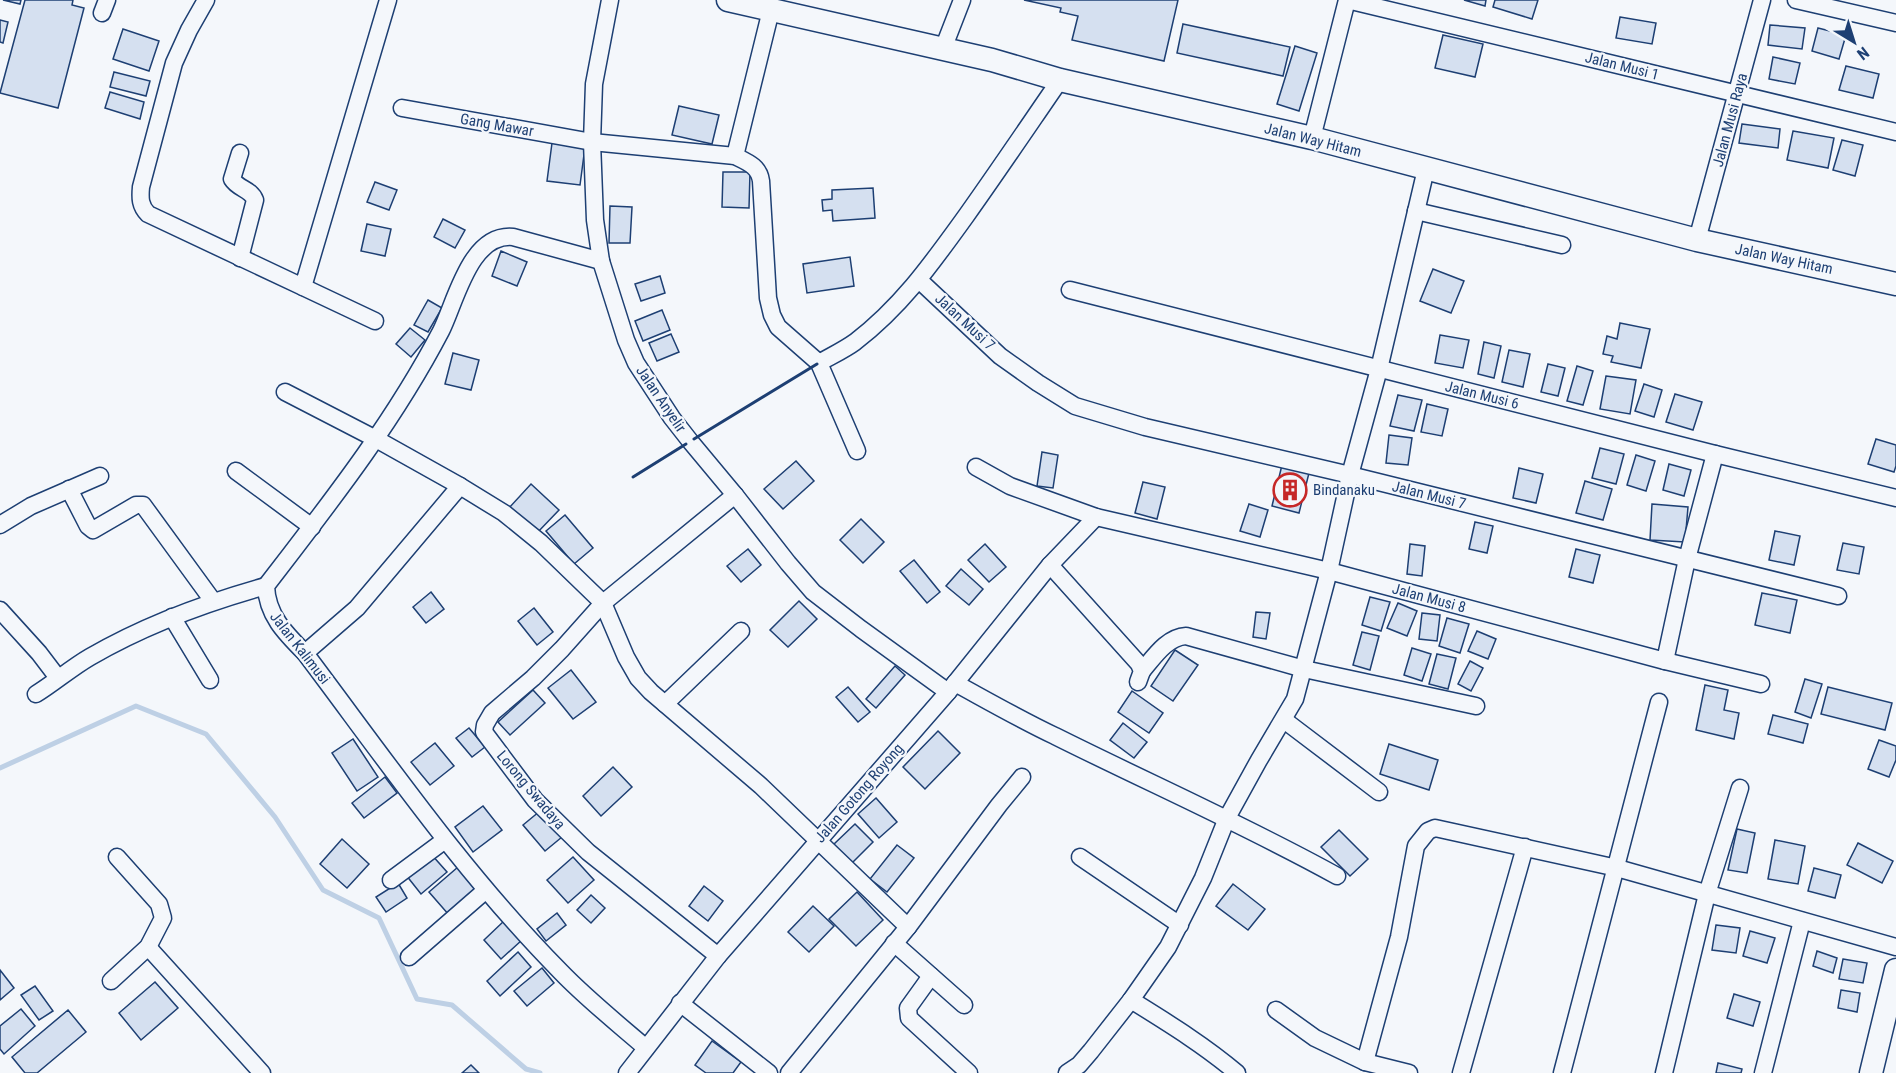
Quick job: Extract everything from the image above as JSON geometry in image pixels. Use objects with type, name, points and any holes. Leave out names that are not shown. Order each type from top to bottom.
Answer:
[{"type":"street","points":[[206,0],[174,63],[141,187],[140,201],[148,214],[375,321]]},
{"type":"street","points":[[303,287],[388,0]]},
{"type":"street","name":"Jalan Anyelir","points":[[610,0],[594,84],[592,142],[595,220],[601,261],[626,340],[636,363],[672,418],[788,563],[813,592],[861,630],[951,687],[1227,818],[1337,876]]},
{"type":"street","name":"Jalan Way Hitam","points":[[728,0],[784,8],[992,60],[1060,80],[1312,138],[1697,240],[1896,284]]},
{"type":"street","points":[[943,49],[962,0]]},
{"type":"street","points":[[1312,138],[1347,0]]},
{"type":"street","name":"Jalan Musi 1","points":[[1347,0],[1896,132]]},
{"type":"street","name":"Jalan Musi Raya","points":[[1697,240],[1762,0]]},
{"type":"street","points":[[1796,0],[1896,23]]},
{"type":"street","points":[[784,8],[735,156],[752,164],[760,176],[768,298],[772,315],[778,327],[819,363],[857,452]]},
{"type":"street","points":[[819,363],[853,344],[876,325],[919,280],[1060,80]]},
{"type":"street","name":"Gang Mawar","points":[[402,108],[592,142],[735,156]]},
{"type":"street","points":[[240,153],[232,179],[251,192],[255,200],[240,258]]},
{"type":"street","points":[[1067,1073],[1079,1065],[1131,1000],[1168,947],[1203,878],[1227,818],[1295,699],[1329,572],[1350,475],[1379,369],[1426,169]]},
{"type":"street","points":[[1416,211],[1562,245]]},
{"type":"street","points":[[36,694],[90,657],[172,617],[213,601],[266,586],[376,439],[442,329],[469,267],[485,246],[502,236],[513,237],[601,261]]},
{"type":"street","name":"Jalan Musi 7","points":[[919,280],[1000,356],[1076,406],[1145,427],[1350,475],[1838,596]]},
{"type":"street","name":"Jalan Musi 6","points":[[1070,290],[1896,498]]},
{"type":"street","points":[[285,392],[460,486],[504,513],[541,543],[603,603],[617,640],[638,678],[760,786],[908,927]]},
{"type":"street","points":[[1665,661],[1687,559],[1715,454]]},
{"type":"street","name":"Jalan Musi 8","points":[[976,467],[1010,486],[1096,517],[1329,572],[1665,661],[1761,684]]},
{"type":"street","points":[[236,471],[312,527]]},
{"type":"street","points":[[0,525],[31,506],[100,476]]},
{"type":"street","points":[[305,653],[357,608],[460,486]]},
{"type":"street","points":[[69,489],[88,526],[93,530],[136,505],[143,505],[213,601]]},
{"type":"street","points":[[603,603],[735,495]]},
{"type":"street","name":"Jalan Gotong Royong","points":[[634,1070],[646,1048],[718,956],[951,687],[1050,565],[1096,517]]},
{"type":"street","points":[[1050,565],[1139,664],[1140,676],[1167,644],[1186,636],[1304,669],[1476,706]]},
{"type":"street","name":"Jalan Kalimusi","points":[[266,586],[269,608],[288,636],[305,653],[445,840],[486,890],[562,974],[646,1048]]},
{"type":"street","name":"Lorong Swadaya","points":[[603,603],[562,650],[492,713],[484,732],[535,800],[568,834],[718,956]]},
{"type":"street","points":[[0,610],[58,678]]},
{"type":"street","points":[[172,617],[210,680]]},
{"type":"street","points":[[665,704],[741,631]]},
{"type":"street","points":[[1562,1073],[1659,702]]},
{"type":"street","points":[[1284,720],[1379,792]]},
{"type":"street","points":[[789,1073],[908,927],[1022,777]]},
{"type":"street","points":[[1664,1073],[1707,894],[1740,788]]},
{"type":"street","points":[[1365,1062],[1399,937],[1416,846],[1428,831],[1435,828],[1617,868],[1896,947]]},
{"type":"street","points":[[391,880],[445,840]]},
{"type":"street","points":[[1461,1073],[1525,847]]},
{"type":"street","points":[[111,981],[148,947],[162,921],[162,910],[159,904],[117,856]]},
{"type":"street","points":[[1080,857],[1180,925]]},
{"type":"street","points":[[409,957],[486,890]]},
{"type":"street","points":[[1763,1073],[1802,921]]},
{"type":"street","points":[[894,944],[964,1005]]},
{"type":"street","points":[[148,947],[261,1073]]},
{"type":"street","points":[[1871,1073],[1896,970]]},
{"type":"street","points":[[931,976],[908,1008],[909,1018],[969,1073]]},
{"type":"street","points":[[1131,1000],[1181,1031],[1237,1073]]},
{"type":"street","points":[[680,1003],[769,1073]]},
{"type":"street","points":[[1276,1010],[1315,1038],[1365,1062],[1409,1073]]},
{"type":"building","points":[[3,0],[21,0],[20,4]]},
{"type":"building","points":[[25,0],[73,0],[72,5],[84,8],[58,108],[0,93]]},
{"type":"building","points":[[1024,0],[1178,0],[1164,61],[1072,40],[1078,16],[1060,12],[1061,8]]},
{"type":"building","points":[[1464,0],[1486,0],[1485,6]]},
{"type":"building","points":[[1495,0],[1538,0],[1532,19],[1493,7]]},
{"type":"building","points":[[1620,17],[1656,23],[1652,44],[1616,38]]},
{"type":"building","points":[[0,20],[8,22],[3,43],[0,42]]},
{"type":"building","points":[[1183,24],[1290,47],[1283,76],[1177,53]]},
{"type":"building","points":[[1770,25],[1805,28],[1802,49],[1768,45]]},
{"type":"building","points":[[1818,28],[1846,35],[1839,59],[1812,51]]},
{"type":"building","points":[[123,29],[159,41],[149,71],[113,59]]},
{"type":"building","points":[[1443,35],[1483,44],[1475,77],[1435,68]]},
{"type":"building","points":[[1295,46],[1317,53],[1299,111],[1277,104]]},
{"type":"building","points":[[1773,57],[1800,63],[1795,84],[1769,79]]},
{"type":"building","points":[[1846,66],[1879,74],[1873,98],[1839,90]]},
{"type":"building","points":[[114,72],[150,81],[146,96],[110,87]]},
{"type":"building","points":[[110,92],[144,102],[140,119],[105,108]]},
{"type":"building","points":[[679,106],[719,115],[712,144],[672,135]]},
{"type":"building","points":[[1742,124],[1780,129],[1778,148],[1739,143]]},
{"type":"building","points":[[1793,131],[1834,138],[1828,168],[1787,160]]},
{"type":"building","points":[[1842,140],[1863,145],[1855,176],[1833,170]]},
{"type":"building","points":[[552,143],[585,147],[580,185],[547,181]]},
{"type":"building","points":[[723,172],[750,172],[749,208],[722,207]]},
{"type":"building","points":[[375,182],[397,190],[389,210],[367,202]]},
{"type":"building","points":[[873,188],[875,218],[833,221],[832,210],[823,211],[822,200],[832,199],[832,190]]},
{"type":"building","points":[[610,206],[632,207],[630,243],[609,243]]},
{"type":"building","points":[[443,219],[465,230],[455,248],[434,237]]},
{"type":"building","points":[[367,224],[391,229],[385,256],[361,251]]},
{"type":"building","points":[[501,251],[527,262],[517,286],[492,276]]},
{"type":"building","points":[[850,257],[854,286],[807,293],[803,264]]},
{"type":"building","points":[[1433,269],[1464,281],[1451,313],[1420,301]]},
{"type":"building","points":[[660,276],[665,293],[641,301],[635,284]]},
{"type":"building","points":[[428,300],[442,308],[428,332],[414,325]]},
{"type":"building","points":[[662,310],[670,330],[643,341],[635,321]]},
{"type":"building","points":[[1620,323],[1650,329],[1641,368],[1611,362],[1613,356],[1603,354],[1607,336],[1617,339]]},
{"type":"building","points":[[410,328],[425,340],[411,357],[396,344]]},
{"type":"building","points":[[671,334],[679,352],[657,361],[649,343]]},
{"type":"building","points":[[1440,335],[1469,340],[1463,368],[1435,363]]},
{"type":"building","points":[[1484,342],[1501,346],[1494,378],[1478,374]]},
{"type":"building","points":[[1509,350],[1530,354],[1523,387],[1502,382]]},
{"type":"building","points":[[453,353],[479,360],[471,390],[445,384]]},
{"type":"building","points":[[1548,364],[1565,368],[1558,396],[1541,392]]},
{"type":"building","points":[[1577,366],[1593,371],[1583,405],[1567,401]]},
{"type":"building","points":[[1606,376],[1636,380],[1630,414],[1600,409]]},
{"type":"building","points":[[1644,384],[1662,390],[1654,417],[1635,411]]},
{"type":"building","points":[[1675,394],[1702,402],[1693,430],[1666,422]]},
{"type":"building","points":[[1398,395],[1422,400],[1414,431],[1390,426]]},
{"type":"building","points":[[1427,404],[1448,409],[1442,436],[1421,432]]},
{"type":"building","points":[[1389,435],[1412,438],[1408,465],[1386,463]]},
{"type":"building","points":[[1876,439],[1896,445],[1894,472],[1868,464]]},
{"type":"building","points":[[1600,448],[1624,454],[1616,484],[1592,478]]},
{"type":"building","points":[[1042,452],[1058,455],[1053,488],[1037,486]]},
{"type":"building","points":[[1636,455],[1655,461],[1646,491],[1627,485]]},
{"type":"building","points":[[796,461],[814,481],[783,509],[764,489]]},
{"type":"building","points":[[1669,464],[1691,470],[1684,496],[1663,490]]},
{"type":"building","name":"Bindanaku","points":[[1282,465],[1309,473],[1299,513],[1272,506]]},
{"type":"building","points":[[1519,468],[1543,474],[1536,503],[1513,498]]},
{"type":"building","points":[[1585,481],[1612,489],[1603,520],[1576,513]]},
{"type":"building","points":[[1143,482],[1165,487],[1157,519],[1135,513]]},
{"type":"building","points":[[531,484],[559,510],[536,534],[508,509]]},
{"type":"building","points":[[1249,504],[1268,510],[1260,537],[1240,531]]},
{"type":"building","points":[[1652,504],[1688,507],[1685,542],[1650,540]]},
{"type":"building","points":[[565,515],[593,548],[574,564],[546,531]]},
{"type":"building","points":[[861,519],[884,542],[863,563],[840,540]]},
{"type":"building","points":[[1475,522],[1493,526],[1487,553],[1469,549]]},
{"type":"building","points":[[1775,531],[1800,536],[1794,565],[1769,560]]},
{"type":"building","points":[[1843,543],[1864,547],[1859,574],[1837,570]]},
{"type":"building","points":[[985,544],[1006,567],[989,582],[968,560]]},
{"type":"building","points":[[1410,544],[1425,546],[1422,576],[1407,574]]},
{"type":"building","points":[[748,549],[761,565],[741,582],[727,566]]},
{"type":"building","points":[[1576,549],[1600,555],[1593,583],[1569,577]]},
{"type":"building","points":[[914,560],[940,592],[927,603],[900,571]]},
{"type":"building","points":[[961,569],[983,589],[969,605],[946,586]]},
{"type":"building","points":[[431,592],[444,609],[426,623],[413,607]]},
{"type":"building","points":[[1762,593],[1797,600],[1790,633],[1755,625]]},
{"type":"building","points":[[1370,597],[1390,602],[1381,631],[1362,625]]},
{"type":"building","points":[[799,601],[817,619],[788,647],[770,630]]},
{"type":"building","points":[[1398,603],[1417,611],[1407,636],[1387,628]]},
{"type":"building","points":[[534,608],[553,632],[537,645],[518,621]]},
{"type":"building","points":[[1256,612],[1270,613],[1266,639],[1253,637]]},
{"type":"building","points":[[1422,613],[1440,615],[1437,641],[1419,639]]},
{"type":"building","points":[[1447,618],[1469,624],[1460,653],[1439,646]]},
{"type":"building","points":[[1477,631],[1496,639],[1488,659],[1468,651]]},
{"type":"building","points":[[1362,632],[1379,636],[1370,670],[1353,665]]},
{"type":"building","points":[[1412,648],[1431,654],[1422,681],[1404,675]]},
{"type":"building","points":[[1175,650],[1198,665],[1173,701],[1151,686]]},
{"type":"building","points":[[1437,654],[1456,658],[1448,689],[1429,684]]},
{"type":"building","points":[[1470,661],[1483,668],[1471,691],[1458,684]]},
{"type":"building","points":[[895,666],[905,675],[876,708],[866,699]]},
{"type":"building","points":[[571,670],[596,702],[573,719],[548,688]]},
{"type":"building","points":[[1805,679],[1822,684],[1811,718],[1795,712]]},
{"type":"building","points":[[1705,685],[1728,690],[1724,710],[1739,713],[1734,739],[1696,730]]},
{"type":"building","points":[[848,687],[870,712],[858,722],[836,697]]},
{"type":"building","points":[[1828,687],[1892,703],[1885,730],[1821,714]]},
{"type":"building","points":[[533,690],[545,703],[510,735],[498,722]]},
{"type":"building","points":[[1132,691],[1163,713],[1149,733],[1118,712]]},
{"type":"building","points":[[1773,715],[1808,724],[1803,743],[1768,734]]},
{"type":"building","points":[[1123,723],[1147,742],[1134,758],[1110,740]]},
{"type":"building","points":[[469,728],[485,747],[472,757],[456,738]]},
{"type":"building","points":[[938,731],[960,753],[925,789],[903,767]]},
{"type":"building","points":[[353,739],[378,777],[357,791],[332,753]]},
{"type":"building","points":[[1879,740],[1896,746],[1896,760],[1889,777],[1868,769]]},
{"type":"building","points":[[435,743],[454,766],[430,785],[411,762]]},
{"type":"building","points":[[1389,744],[1438,760],[1429,790],[1380,774]]},
{"type":"building","points":[[613,767],[632,787],[601,816],[583,796]]},
{"type":"building","points":[[385,777],[397,793],[364,818],[352,803]]},
{"type":"building","points":[[876,798],[897,822],[879,838],[858,814]]},
{"type":"building","points":[[483,806],[502,830],[473,852],[455,827]]},
{"type":"building","points":[[540,811],[562,837],[545,851],[523,825]]},
{"type":"building","points":[[855,824],[873,842],[852,863],[833,845]]},
{"type":"building","points":[[1737,829],[1755,833],[1747,873],[1728,870]]},
{"type":"building","points":[[1339,830],[1368,859],[1350,876],[1321,847]]},
{"type":"building","points":[[342,839],[369,864],[347,888],[320,864]]},
{"type":"building","points":[[1775,840],[1805,846],[1798,884],[1768,879]]},
{"type":"building","points":[[1858,843],[1893,861],[1882,883],[1847,865]]},
{"type":"building","points":[[897,845],[914,858],[887,892],[870,879]]},
{"type":"building","points":[[431,854],[447,872],[421,894],[406,875]]},
{"type":"building","points":[[573,857],[594,880],[568,903],[547,880]]},
{"type":"building","points":[[458,867],[478,890],[449,915],[429,892]]},
{"type":"building","points":[[1814,868],[1841,875],[1835,898],[1808,891]]},
{"type":"building","points":[[398,883],[407,898],[386,912],[376,897]]},
{"type":"building","points":[[1233,884],[1265,909],[1248,930],[1216,906]]},
{"type":"building","points":[[704,886],[723,901],[708,921],[689,906]]},
{"type":"building","points":[[857,892],[883,920],[856,946],[829,919]]},
{"type":"building","points":[[591,895],[605,908],[591,923],[577,910]]},
{"type":"building","points":[[813,906],[834,926],[809,952],[788,932]]},
{"type":"building","points":[[557,913],[566,925],[546,941],[537,929]]},
{"type":"building","points":[[505,920],[522,940],[501,959],[484,940]]},
{"type":"building","points":[[1716,925],[1740,928],[1736,953],[1712,950]]},
{"type":"building","points":[[1750,931],[1775,938],[1767,963],[1743,956]]},
{"type":"building","points":[[1817,951],[1837,958],[1833,973],[1813,966]]},
{"type":"building","points":[[518,952],[531,967],[500,996],[487,981]]},
{"type":"building","points":[[1843,959],[1867,963],[1863,983],[1839,979]]},
{"type":"building","points":[[542,968],[554,983],[527,1006],[514,991]]},
{"type":"building","points":[[0,970],[14,988],[0,1000]]},
{"type":"building","points":[[155,982],[178,1008],[141,1040],[119,1013]]},
{"type":"building","points":[[35,986],[53,1011],[39,1020],[21,995]]},
{"type":"building","points":[[1841,990],[1860,993],[1857,1012],[1838,1008]]},
{"type":"building","points":[[1734,994],[1760,1002],[1753,1026],[1727,1018]]},
{"type":"building","points":[[21,1009],[35,1026],[4,1054],[0,1049],[0,1026]]},
{"type":"building","points":[[68,1010],[86,1032],[37,1073],[25,1073],[12,1057]]},
{"type":"building","points":[[712,1041],[741,1062],[733,1073],[706,1073],[695,1065]]},
{"type":"building","points":[[1718,1063],[1742,1069],[1741,1073],[1716,1073]]},
{"type":"building","points":[[471,1065],[479,1073],[462,1073]]},
{"type":"waterway","points":[[0,768],[136,706],[206,734],[275,817],[323,890],[379,918],[417,999],[452,1005],[526,1069],[540,1073]]},
{"type":"wall","points":[[694,439],[817,364]]},
{"type":"wall","points":[[633,477],[686,444]]},
{"type":"place","name":"Bindanaku","points":[[1290,490]]}]
